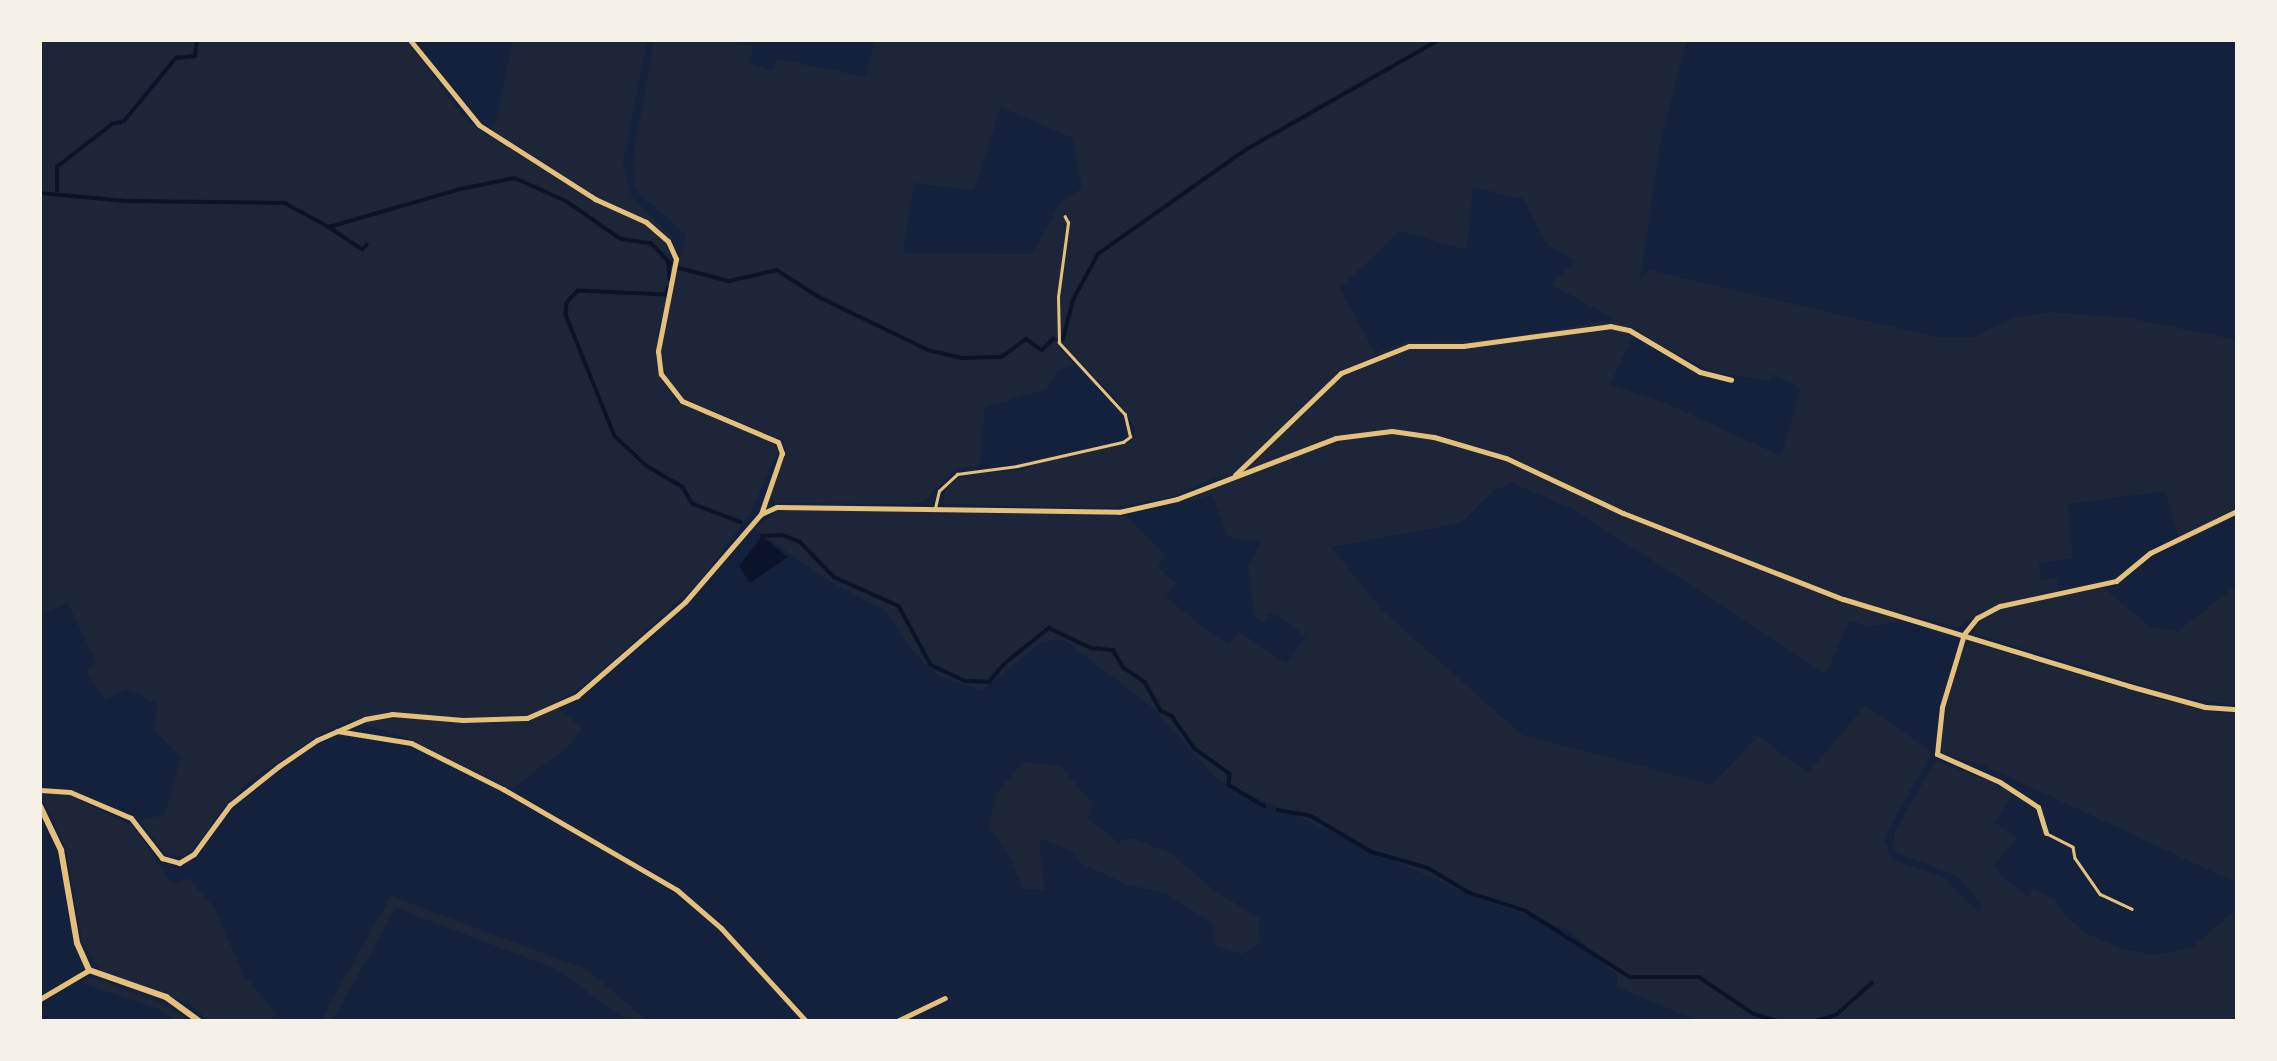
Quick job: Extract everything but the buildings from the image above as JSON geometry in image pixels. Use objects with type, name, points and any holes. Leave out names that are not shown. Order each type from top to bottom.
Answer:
[{"type":"street","points":[[40,790],[69,792],[131,818],[162,858],[179,863],[194,854],[224,813],[255,784],[337,731],[392,713],[504,720],[550,711],[592,684],[685,601],[761,514],[782,453],[778,442],[682,401],[661,374],[658,351],[676,259],[668,241],[646,222],[587,195],[479,125],[410,40]]},
{"type":"street","points":[[1235,476],[1341,373],[1409,346],[1463,345],[1610,326],[1629,330],[1700,372],[1731,380]]},
{"type":"street","points":[[761,514],[808,504],[1119,512],[1177,499],[1357,433],[1392,431],[1434,437],[1538,471],[1623,513],[1782,577],[2142,690],[2205,707],[2237,709]]},
{"type":"street","points":[[2046,833],[2038,807],[2000,782],[1937,754],[1942,707],[1964,634],[1977,618],[2000,606],[2116,581],[2150,553],[2237,511]]},
{"type":"street","points":[[337,731],[411,743],[503,789],[677,890],[721,928],[807,1021]]},
{"type":"street","points":[[40,806],[61,850],[77,943],[89,970],[166,997],[199,1021]]},
{"type":"street","points":[[40,999],[89,970]]},
{"type":"street","points":[[897,1021],[945,998]]},
{"type":"lane","points":[[934,508],[939,491],[957,474],[1017,466],[1130,437],[1125,415],[1059,343],[1058,297],[1068,223],[1065,217]]},
{"type":"lane","points":[[2046,833],[2073,847],[2075,858],[2100,894],[2132,909]]},
{"type":"shaded area","points":[[40,40],[407,40],[463,117],[487,136],[495,124],[513,40],[647,40],[623,164],[632,197],[674,239],[666,240],[673,272],[657,337],[661,340],[686,235],[638,192],[634,183],[633,159],[654,40],[728,40],[753,47],[749,63],[773,71],[776,59],[866,77],[875,40],[1687,40],[1661,138],[1640,281],[1648,270],[1935,337],[1974,337],[2014,318],[2050,312],[2127,318],[2237,340],[2237,509],[2179,538],[2165,491],[2068,504],[2073,558],[2039,563],[2041,580],[2057,578],[2058,592],[1999,604],[1958,627],[1898,612],[1897,622],[1869,627],[1850,620],[1826,674],[1577,511],[1512,483],[1495,490],[1461,523],[1331,547],[1382,610],[1522,735],[1712,785],[1758,736],[1808,773],[1865,706],[1932,752],[1884,838],[1892,860],[1942,877],[1978,912],[1983,906],[1957,876],[1893,851],[1895,832],[1935,761],[1999,784],[2013,794],[1994,822],[2017,838],[1994,865],[2001,877],[2028,896],[2033,889],[2055,900],[2067,918],[2088,934],[2119,948],[2152,955],[2191,948],[2237,909],[2237,1021],[1698,1021],[1617,987],[1617,976],[1569,930],[1476,898],[1218,780],[1151,706],[1064,640],[1043,641],[982,690],[940,677],[916,655],[885,610],[829,581],[753,528],[778,512],[801,508],[1127,516],[1165,555],[1158,567],[1176,584],[1166,597],[1214,636],[1229,644],[1240,632],[1286,663],[1306,637],[1278,615],[1269,614],[1264,622],[1254,615],[1248,567],[1261,542],[1228,537],[1212,495],[1180,504],[1227,480],[1215,477],[1174,496],[1111,508],[946,504],[943,500],[948,485],[965,475],[1024,470],[1036,462],[1129,443],[1135,437],[1135,428],[1117,399],[1066,349],[1059,335],[1054,341],[1074,365],[1058,370],[1047,389],[985,407],[980,466],[957,468],[924,501],[910,504],[774,503],[769,492],[786,451],[782,440],[684,399],[667,379],[660,352],[655,351],[659,375],[676,401],[771,441],[778,451],[750,514],[700,581],[594,678],[554,704],[582,728],[570,745],[511,789],[411,740],[352,719],[322,733],[251,780],[226,804],[193,850],[181,857],[166,854],[140,821],[165,814],[181,756],[154,730],[157,704],[128,689],[105,700],[86,671],[97,663],[67,602],[40,616]],"holes":[[[1001,107],[1073,138],[1082,188],[1061,202],[1032,254],[903,253],[914,183],[974,190]],[[1473,187],[1523,199],[1547,245],[1575,260],[1552,285],[1615,319],[1501,339],[1406,342],[1375,353],[1340,288],[1400,231],[1467,250]],[[1635,333],[1712,371],[1769,381],[1772,374],[1801,387],[1781,456],[1661,401],[1610,384]]]},
{"type":"shaded area","points":[[762,536],[788,557],[750,583],[739,566]]},
{"type":"shaded area","points":[[2237,585],[2237,705],[2179,697],[1973,633],[1981,618],[2000,609],[2103,587],[2150,627],[2177,632]]},
{"type":"shaded area","points":[[1971,642],[2164,700],[2225,714],[2237,712],[2237,883],[1985,766],[1943,754],[1940,747],[1945,711],[1963,649]]},
{"type":"shaded area","points":[[1023,762],[1060,766],[1093,804],[1088,819],[1118,842],[1132,838],[1172,854],[1210,887],[1259,919],[1260,942],[1242,954],[1216,946],[1212,923],[1168,894],[1125,884],[1081,863],[1072,851],[1039,838],[1045,890],[1023,889],[1011,858],[989,828],[996,794]]},
{"type":"shaded area","points":[[40,794],[69,795],[133,826],[168,879],[177,883],[188,878],[213,906],[244,975],[282,1021],[208,1021],[189,1003],[100,970],[82,941],[66,848]]},
{"type":"shaded area","points":[[391,896],[588,970],[647,1021],[628,1021],[556,969],[396,908],[332,1021],[320,1021]]},
{"type":"shaded area","points":[[92,977],[168,1006],[191,1021],[175,1021],[158,1009],[79,982]]},
{"type":"waterway","points":[[57,191],[57,167],[112,124],[124,121],[176,58],[195,56],[197,40]]},
{"type":"waterway","points":[[1063,339],[1073,300],[1098,254],[1247,149],[1439,40]]},
{"type":"waterway","points":[[40,193],[126,201],[285,203],[329,227],[461,189],[515,178],[566,201],[621,239],[651,243],[670,263]]},
{"type":"waterway","points":[[329,227],[362,249],[367,245]]},
{"type":"waterway","points":[[669,264],[670,279]]},
{"type":"waterway","points":[[679,268],[729,281],[777,270],[819,297],[928,350],[964,358],[1002,357],[1026,339],[1042,350],[1053,339]]},
{"type":"waterway","points":[[668,288],[666,295],[578,291],[567,303],[566,315],[615,436],[647,466],[683,487],[693,504],[741,522]]},
{"type":"waterway","points":[[762,536],[782,535],[800,542],[834,577],[899,606],[931,665],[966,681],[989,682],[1004,664],[1049,628],[1091,648],[1113,650],[1124,668],[1145,682],[1161,711],[1172,716],[1194,748],[1230,774],[1229,785],[1264,806]]},
{"type":"waterway","points":[[1278,810],[1311,816],[1372,852],[1428,868],[1470,893],[1526,911],[1630,977],[1699,977],[1754,1014],[1777,1021]]},
{"type":"waterway","points":[[1816,1021],[1836,1015],[1872,983]]}]
